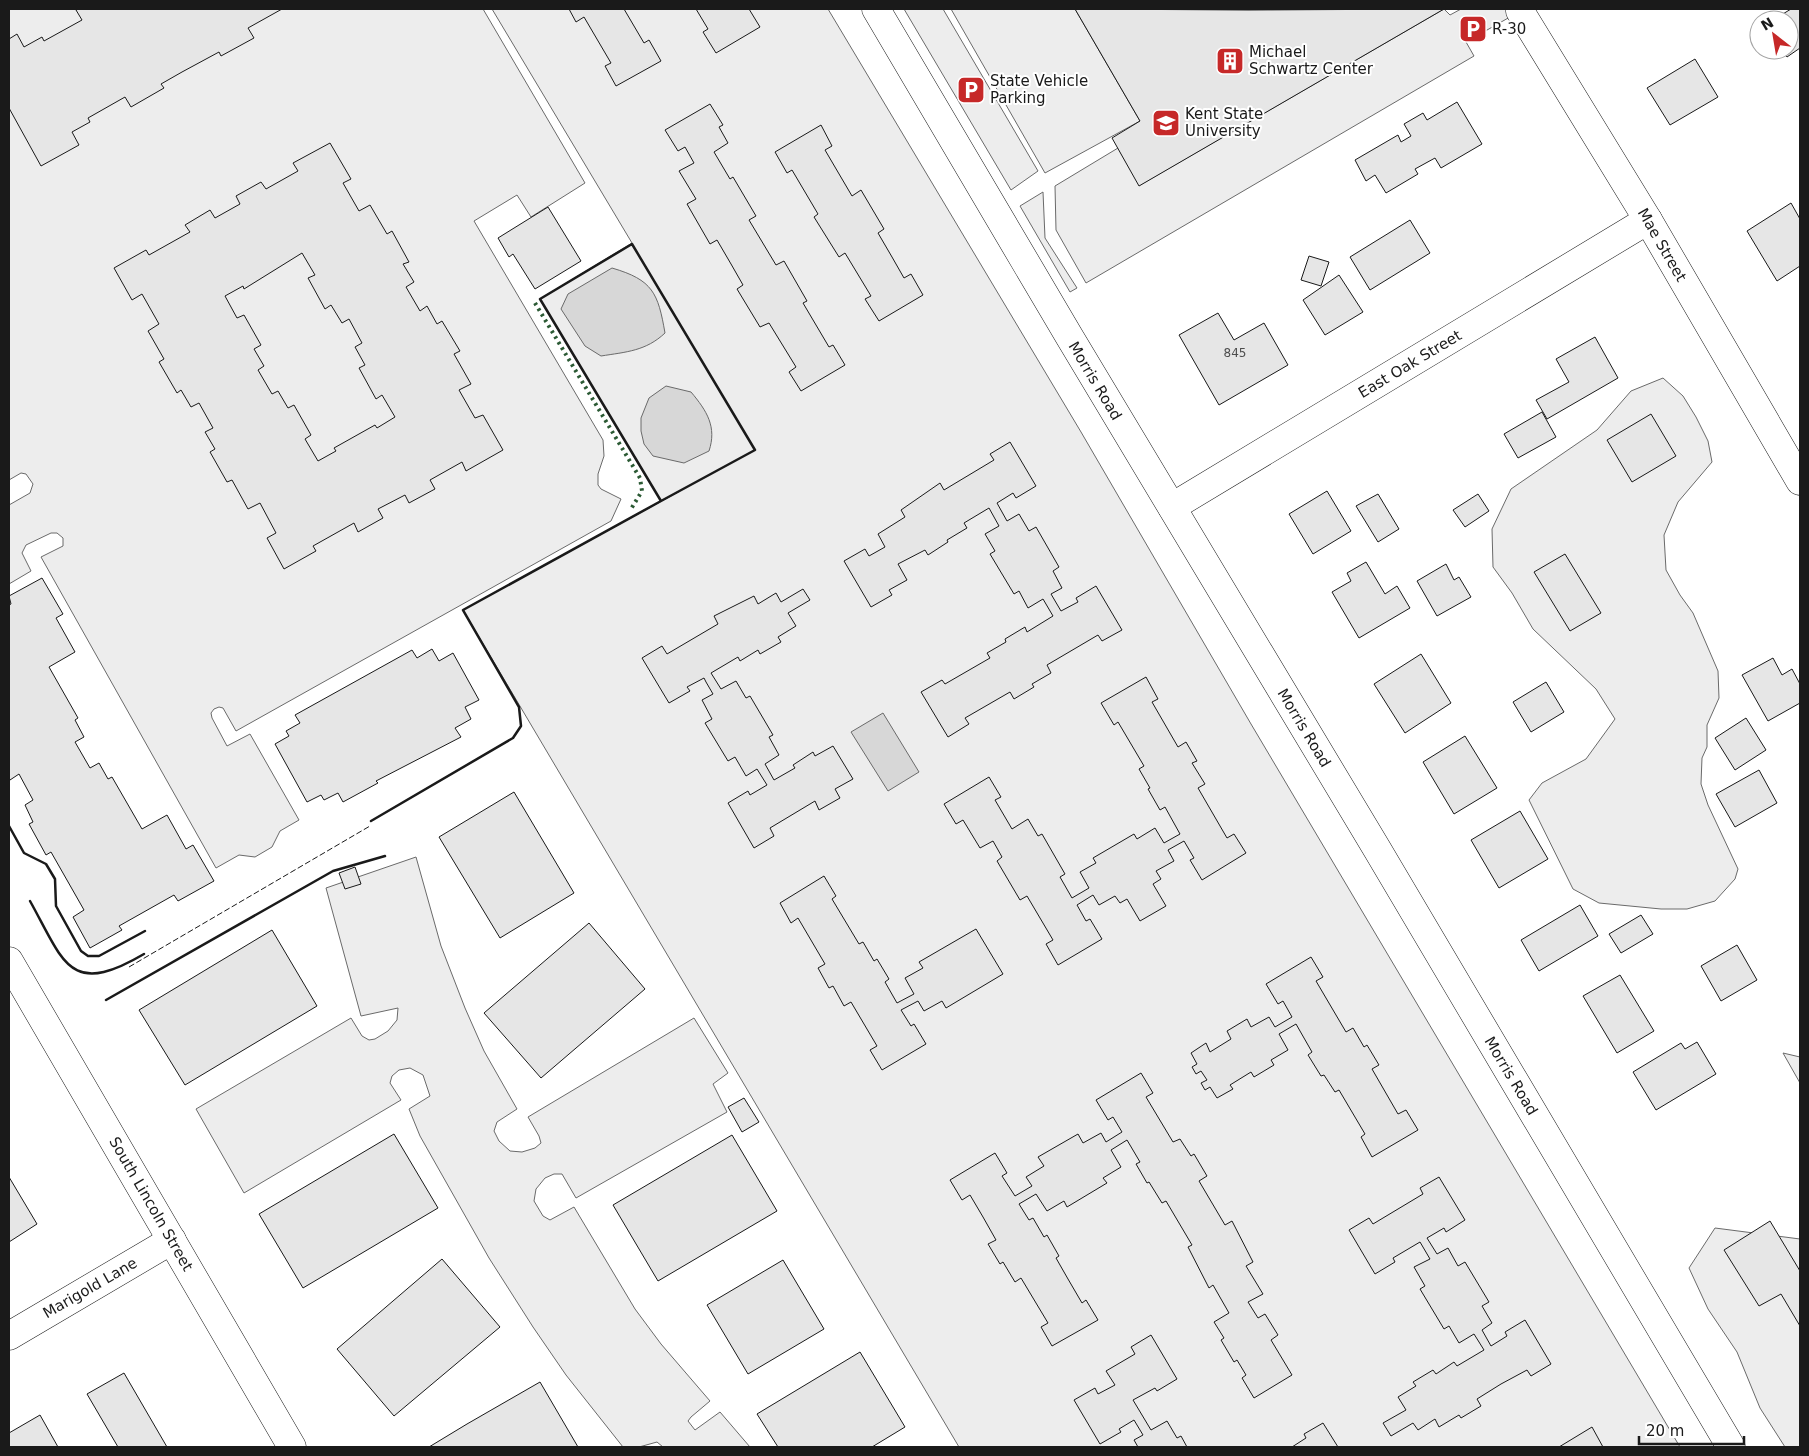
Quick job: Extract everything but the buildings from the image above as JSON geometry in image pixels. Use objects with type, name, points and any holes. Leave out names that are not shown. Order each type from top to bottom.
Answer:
[{"type":"street","name":"Morris Road","points":[[876,9],[1731,1447]]},
{"type":"street","name":"Mae Street","points":[[1520,11],[1648,220],[1800,481]]},
{"type":"street","name":"East Oak Street","points":[[1172,507],[1648,220]]},
{"type":"street","name":"South Lincoln Street","points":[[9,961],[292,1447]]},
{"type":"street","name":"Marigold Lane","points":[[9,1336],[172,1240]]},
{"type":"shaded area","points":[[9,9],[483,9],[585,183],[531,217],[517,195],[474,221],[603,440],[604,456],[598,474],[598,485],[601,489],[621,499],[611,521],[236,731],[223,708],[214,709],[211,713],[212,718],[227,746],[250,734],[299,820],[280,831],[272,847],[255,857],[239,855],[216,868],[41,557],[63,546],[63,538],[57,533],[51,533],[26,545],[22,553],[31,571],[9,584],[9,505],[30,493],[33,484],[26,474],[21,473],[9,480]]},
{"type":"shaded area","points":[[492,9],[828,9],[1081,432],[1251,724],[1680,1447],[959,1447],[463,610],[680,491],[661,501],[540,299],[632,243]]},
{"type":"shaded area","name":"State Vehicle Parking","points":[[904,9],[943,9],[1038,171],[1011,190]]},
{"type":"shaded area","points":[[951,9],[1075,9],[1140,121],[1045,173]]},
{"type":"shaded area","points":[[1444,9],[1450,15],[1461,9],[1524,9],[1466,42],[1474,56],[1086,283],[1056,230],[1055,186],[1118,148],[1140,185]]},
{"type":"shaded area","points":[[1043,192],[1045,238],[1077,288],[1070,292],[1020,206]]},
{"type":"shaded area","points":[[612,268],[637,278],[651,290],[660,308],[665,333],[643,347],[627,352],[601,356],[585,346],[561,309],[568,294]]},
{"type":"shaded area","points":[[1663,378],[1683,396],[1696,417],[1708,441],[1712,462],[1678,502],[1664,535],[1666,570],[1693,613],[1718,671],[1719,698],[1707,725],[1707,747],[1702,758],[1701,784],[1708,805],[1738,869],[1735,879],[1715,901],[1687,909],[1661,909],[1599,903],[1573,889],[1529,800],[1542,783],[1586,759],[1615,719],[1596,689],[1533,629],[1512,593],[1493,567],[1492,529],[1511,489],[1597,430],[1631,391]]},
{"type":"shaded area","points":[[666,386],[691,392],[706,413],[711,427],[712,434],[709,451],[684,463],[653,456],[644,444],[641,418],[649,398]]},
{"type":"shaded area","points":[[883,713],[919,772],[888,791],[851,732]]},
{"type":"shaded area","points":[[416,857],[441,946],[465,1008],[484,1051],[517,1109],[497,1122],[494,1131],[499,1141],[510,1151],[522,1152],[535,1148],[541,1143],[528,1117],[694,1018],[728,1073],[713,1084],[727,1112],[576,1198],[562,1174],[554,1174],[545,1178],[536,1189],[534,1201],[543,1216],[550,1220],[574,1207],[635,1309],[661,1344],[710,1401],[688,1421],[695,1430],[720,1412],[750,1447],[663,1447],[657,1442],[639,1447],[623,1447],[566,1375],[533,1327],[489,1258],[420,1136],[409,1109],[430,1096],[423,1075],[410,1068],[399,1070],[392,1076],[390,1083],[401,1100],[244,1193],[196,1109],[351,1018],[362,1036],[369,1040],[375,1039],[388,1031],[397,1020],[398,1008],[361,1016],[326,888]]},
{"type":"shaded area","points":[[1783,1053],[1800,1057],[1800,1083]]},
{"type":"shaded area","points":[[1715,1228],[1800,1239],[1800,1447],[1785,1447],[1760,1408],[1737,1352],[1708,1309],[1689,1268]]},
{"type":"hedge","points":[[535,303],[640,478],[642,491],[631,509]]},
{"type":"fence","points":[[129,967],[370,826]]},
{"type":"wall","points":[[371,821],[513,738],[521,726],[519,707],[463,610],[661,501],[540,299],[632,244],[755,450],[661,501]]},
{"type":"wall","points":[[9,826],[24,853],[46,864],[55,879],[56,906],[81,951],[88,956],[99,956],[145,931]]},
{"type":"wall","points":[[106,1000],[333,871],[385,856]]},
{"type":"wall","points":[[30,901],[61,956],[72,967],[84,973],[99,973],[119,967],[144,954]]},
{"type":"place","name":"R-30","points":[[1473,29]]},
{"type":"place","name":"Michael Schwartz Center","points":[[1230,61]]},
{"type":"place","name":"State Vehicle Parking","points":[[971,90]]},
{"type":"place","name":"Kent State University","points":[[1166,123]]}]
